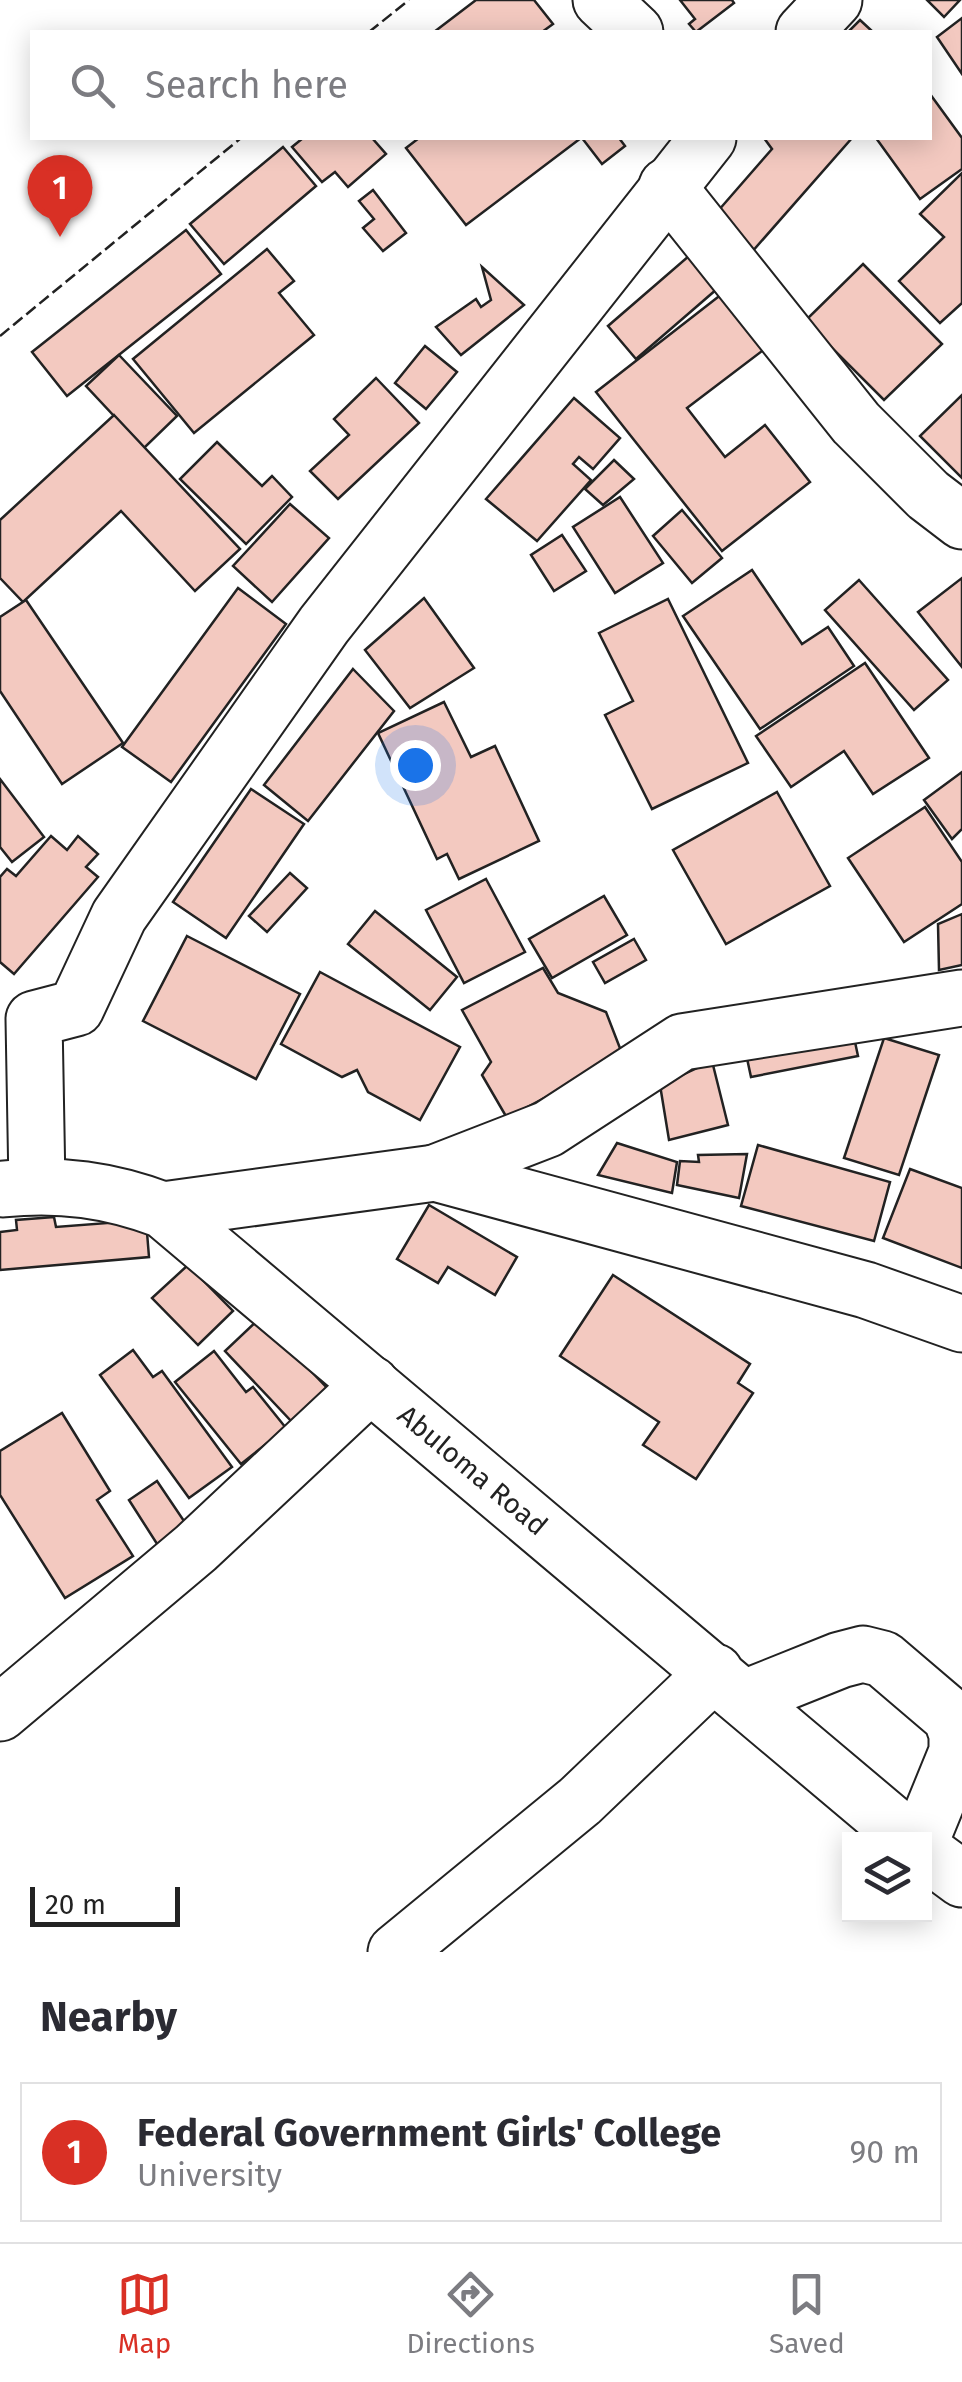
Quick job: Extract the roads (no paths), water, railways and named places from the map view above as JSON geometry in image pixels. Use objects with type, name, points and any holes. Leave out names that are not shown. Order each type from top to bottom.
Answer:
[{"type":"street","points":[[601,0],[633,30]]},
{"type":"street","points":[[806,30],[834,0]]},
{"type":"street","points":[[18,1188],[17,1004],[76,1008],[118,916],[324,625],[706,140]]},
{"type":"street","points":[[668,186],[856,423],[928,495],[962,520]]},
{"type":"street","points":[[163,1210],[435,1173],[548,1129],[682,1042],[962,998]]},
{"type":"street","points":[[435,1173],[848,1284],[962,1324]]},
{"type":"street","name":"Abuloma Road","points":[[18,1188],[113,1191],[163,1210],[901,1832]]},
{"type":"street","points":[[0,1713],[196,1548],[371,1384]]},
{"type":"street","points":[[396,1952],[580,1800],[730,1685],[863,1654],[883,1659],[951,1716],[957,1752],[923,1832]]},
{"type":"street","points":[[932,1857],[962,1879]]},
{"type":"place","name":"Federal Government Girls' College","points":[[60,237]]}]
